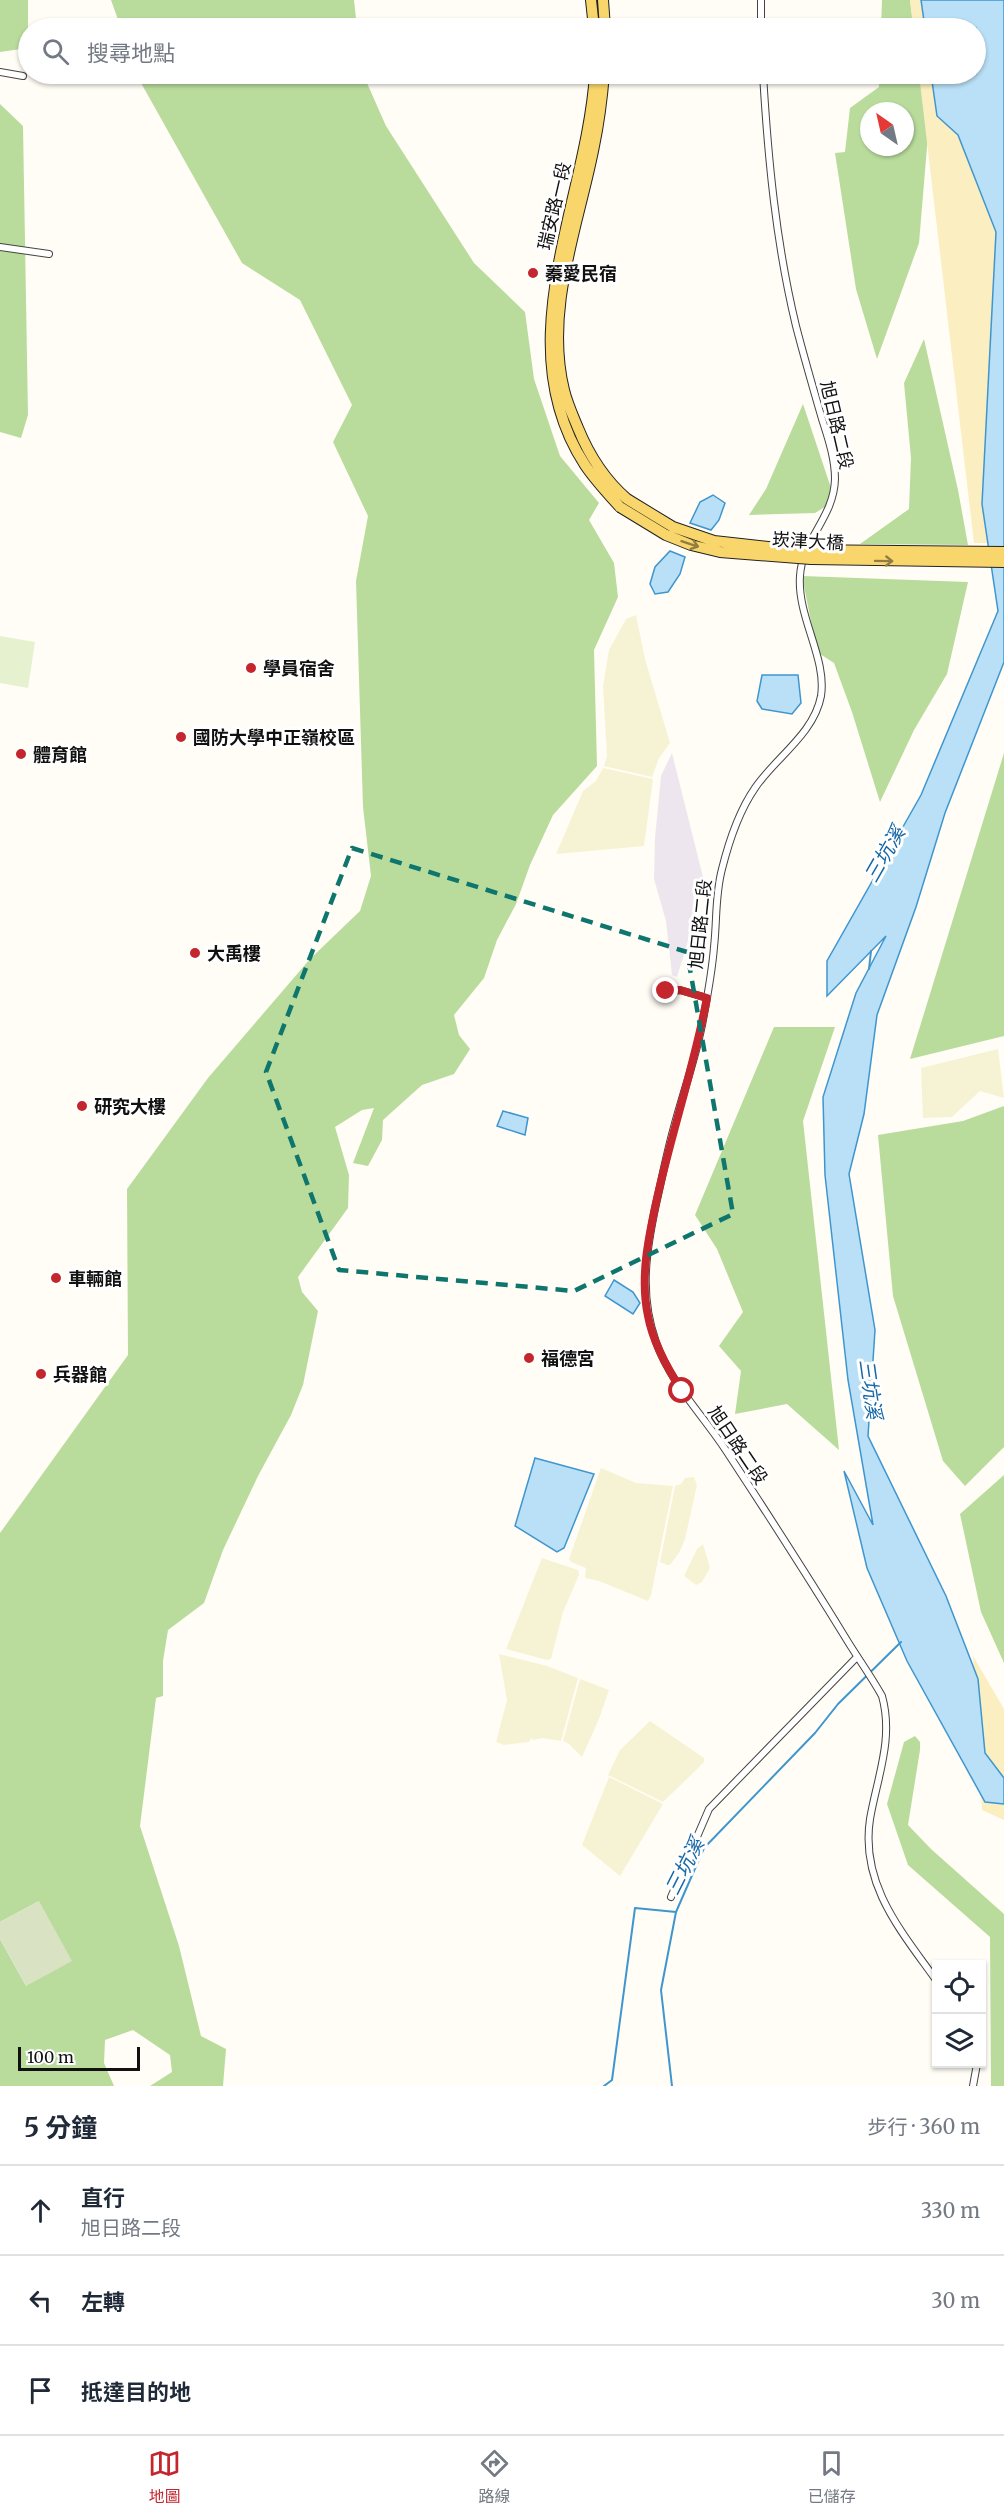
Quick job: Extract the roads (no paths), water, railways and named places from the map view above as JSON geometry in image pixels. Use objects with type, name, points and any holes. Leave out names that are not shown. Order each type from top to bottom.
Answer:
[{"type":"main road","points":[[591,0],[593,18]]},
{"type":"main road","points":[[603,0],[604,18]]},
{"type":"main road","name":"瑞安路一段","points":[[594,84],[585,142],[557,266],[551,356],[559,402],[575,445],[585,465],[624,503]]},
{"type":"main road","name":"瑞安路一段","points":[[603,84],[594,147],[569,247],[563,285],[559,329],[560,358],[564,389],[584,442],[624,503]]},
{"type":"main road","name":"崁津大橋","points":[[624,503],[673,526],[714,541],[794,550],[1004,552]]},
{"type":"main road","name":"崁津大橋","points":[[624,503],[666,535],[690,545],[720,552],[810,559],[1004,562]]},
{"type":"street","points":[[761,0],[761,18]]},
{"type":"street","points":[[0,72],[18,75]]},
{"type":"street","name":"旭日路二段","points":[[764,84],[766,134],[776,224],[796,323],[830,446],[835,480],[828,513],[806,548],[800,575],[803,609],[822,680],[821,698],[815,715],[803,732],[755,788],[734,830],[717,888],[714,947],[707,998],[698,1044],[674,1124],[650,1232],[645,1280],[648,1317],[657,1345],[668,1368],[726,1450],[875,1682],[886,1711],[886,1726],[883,1766],[869,1828],[872,1875],[886,1908],[932,1974]]},
{"type":"street","points":[[0,247],[49,254]]},
{"type":"street","points":[[666,991],[680,990],[707,998]]},
{"type":"street","points":[[670,1897],[709,1809],[858,1658]]},
{"type":"street","points":[[973,2086],[976,2068]]},
{"type":"water","points":[[921,0],[1004,0],[1004,662],[945,813],[916,907],[877,1015],[864,1114],[849,1174],[875,1330],[868,1436],[946,1596],[978,1679],[985,1753],[1004,1778],[1004,1804],[985,1802],[907,1661],[867,1568],[844,1471],[873,1525],[848,1380],[825,1175],[823,1097],[856,993],[886,936],[827,996],[827,961],[921,795],[998,611],[982,504],[996,232],[958,135],[937,116],[932,84],[986,84],[986,18],[924,18]]},
{"type":"water","points":[[713,495],[725,503],[719,520],[711,530],[690,523],[700,502]]},
{"type":"water","points":[[670,551],[685,557],[680,574],[668,592],[655,594],[650,584],[655,567]]},
{"type":"water","points":[[762,675],[798,675],[801,703],[792,714],[762,709],[757,701]]},
{"type":"water","points":[[503,1111],[528,1118],[525,1135],[497,1126]]},
{"type":"water","points":[[614,1280],[633,1292],[640,1303],[633,1314],[605,1296]]},
{"type":"water","points":[[535,1458],[594,1474],[564,1548],[557,1552],[515,1526]]},
{"type":"waterway","name":"三坑溪","points":[[869,969],[871,951]]},
{"type":"waterway","name":"三坑溪","points":[[672,2086],[661,1990],[676,1912],[704,1848],[815,1733],[838,1704],[901,1642]]},
{"type":"waterway","points":[[604,2086],[612,2080],[635,1908],[676,1912]]},
{"type":"place","name":"蓁愛民宿","points":[[533,273]]},
{"type":"place","name":"學員宿舍","points":[[251,668]]},
{"type":"place","name":"國防大學中正嶺校區","points":[[181,737]]},
{"type":"place","name":"體育館","points":[[21,754]]},
{"type":"place","name":"大禹樓","points":[[195,953]]},
{"type":"place","name":"研究大樓","points":[[82,1106]]},
{"type":"place","name":"車輛館","points":[[56,1278]]},
{"type":"place","name":"福德宮","points":[[529,1358]]},
{"type":"place","name":"兵器館","points":[[41,1374]]}]
